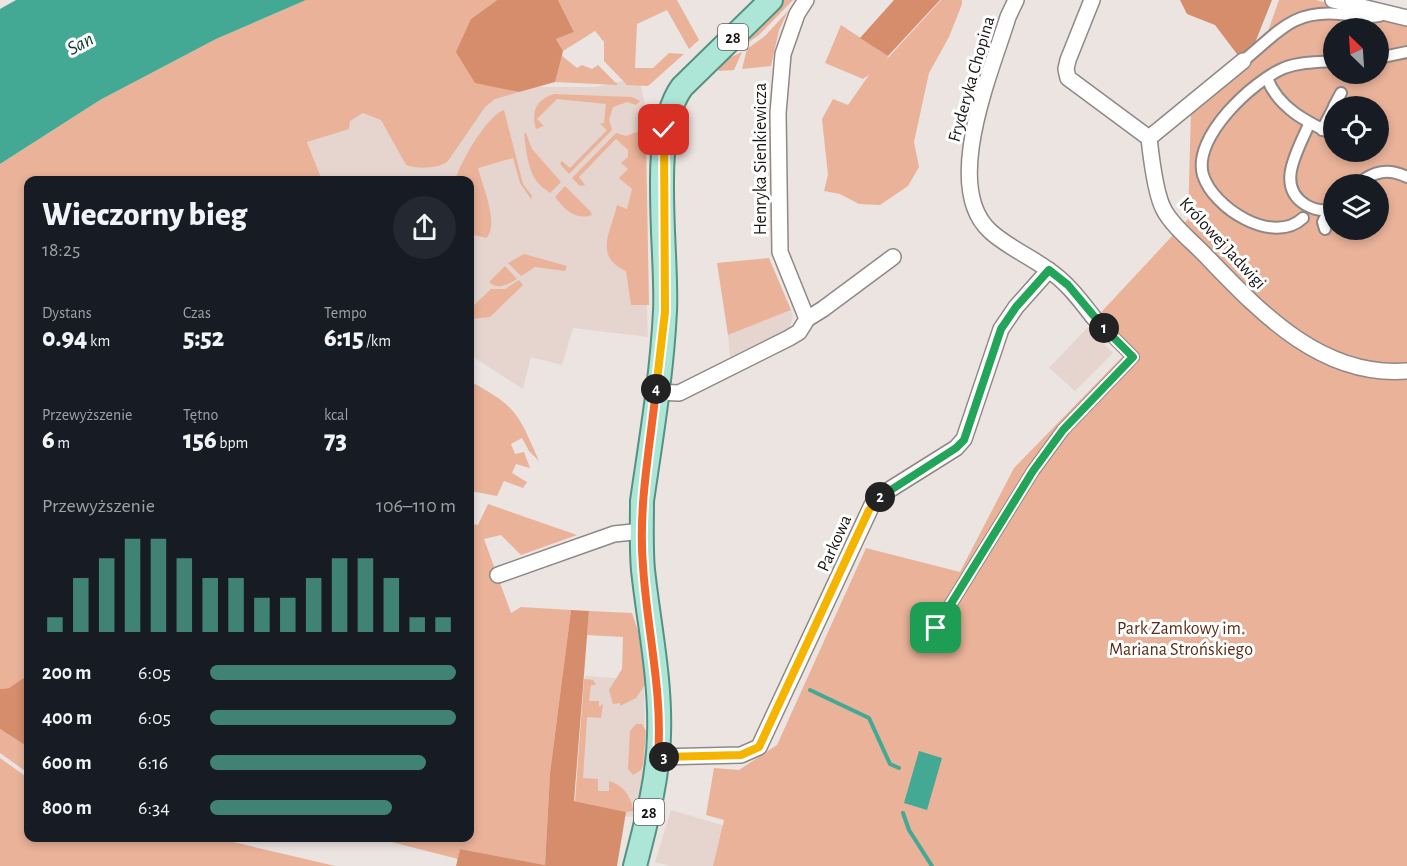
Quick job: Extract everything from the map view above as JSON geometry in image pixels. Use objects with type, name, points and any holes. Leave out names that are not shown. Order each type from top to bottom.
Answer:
[{"type":"main road","name":"28","points":[[635,866],[652,796],[658,757],[657,677],[643,567],[642,501],[665,312],[662,152],[669,112],[675,97],[694,73],[771,0]]},
{"type":"street","name":"Henryka Sienkiewicza","points":[[806,0],[797,14],[783,54],[778,113],[780,252],[807,319]]},
{"type":"street","name":"Fryderyka Chopina","points":[[1016,0],[1008,17],[978,114],[968,170],[972,198],[986,227],[1068,285],[1094,318]]},
{"type":"street","points":[[1092,0],[1068,60],[1066,69],[1068,78],[1149,138],[1299,17],[1331,13],[1374,18],[1385,14]]},
{"type":"street","points":[[1333,0],[1407,18]]},
{"type":"street","points":[[1389,56],[1407,52]]},
{"type":"street","points":[[1323,62],[1297,64],[1267,78],[1248,92],[1221,122],[1203,156],[1203,176],[1214,194],[1233,215],[1250,222],[1271,226],[1323,211]]},
{"type":"street","points":[[1267,78],[1284,103],[1309,124],[1322,130]]},
{"type":"street","points":[[1306,216],[1289,182],[1291,167],[1309,124]]},
{"type":"street","name":"Królowej Jadwigi","points":[[1149,138],[1164,210],[1265,316],[1310,347],[1342,363],[1375,370],[1407,371]]},
{"type":"street","points":[[1374,174],[1383,171],[1407,177]]},
{"type":"street","points":[[656,392],[679,393],[789,338],[799,332],[807,319],[893,257]]},
{"type":"street","name":"Parkowa","points":[[658,757],[741,755],[759,747],[872,505],[881,495],[956,448],[964,440],[1001,329],[1016,307],[1049,270]]},
{"type":"street","points":[[936,628],[1033,471],[1063,430],[1133,357],[1094,318]]},
{"type":"street","points":[[498,575],[614,534],[642,531]]},
{"type":"shaded area","points":[[497,0],[558,0],[574,32],[556,39],[563,51],[555,82],[519,92],[475,83],[456,52],[471,19]]},
{"type":"shaded area","points":[[894,0],[940,0],[888,56],[860,38]]},
{"type":"shaded area","points":[[1180,0],[1272,0],[1253,48],[1240,58],[1215,25],[1187,14]]},
{"type":"shaded area","points":[[457,76],[543,87],[595,87],[639,77],[646,110],[641,134],[648,337],[573,328],[562,365],[531,357],[523,389],[474,358],[474,176],[320,176],[307,141],[328,121]]},
{"type":"shaded area","points":[[791,310],[793,317],[789,329],[730,357],[728,335]]},
{"type":"shaded area","points":[[1088,327],[1113,353],[1075,391],[1049,368]]},
{"type":"shaded area","points":[[571,610],[589,611],[574,801],[626,812],[617,866],[456,866],[460,849],[545,865],[550,773]]},
{"type":"shaded area","points":[[585,676],[644,680],[645,773],[634,817],[575,812]]},
{"type":"shaded area","points":[[24,678],[24,744],[0,729],[0,689],[9,688]]},
{"type":"shaded area","points":[[671,810],[725,826],[719,866],[671,866],[655,862]]},
{"type":"green space","points":[[306,0],[497,0],[471,19],[475,82],[519,92],[495,99],[485,107],[448,161],[434,167],[422,168],[406,165],[381,120],[363,113],[350,121],[349,129],[307,142],[320,176],[24,176],[24,678],[9,688],[0,689],[0,164],[100,100],[216,39]]},
{"type":"green space","points":[[558,0],[677,0],[699,40],[689,49],[667,10],[637,24],[635,68],[653,68],[669,53],[684,54],[648,86],[627,85],[604,61],[604,42],[595,31],[563,51],[556,39],[574,32]]},
{"type":"green space","points":[[784,0],[793,0],[759,35],[736,51]]},
{"type":"green space","points":[[941,0],[962,0],[962,4],[949,37],[929,73],[914,142],[919,167],[908,186],[880,205],[859,204],[840,194],[824,191],[828,175],[822,119],[833,99],[848,105],[869,75],[863,79],[825,63],[841,25],[888,56],[887,59]]},
{"type":"green space","name":"Park Zamkowy im. Mariana Strońskiego","points":[[1279,0],[1316,0],[1382,18],[1323,18],[1323,84],[1389,84],[1389,20],[1407,25],[1407,866],[713,866],[724,820],[706,815],[714,768],[739,770],[777,745],[866,548],[960,572],[1014,468],[1124,355],[1092,322],[1188,219],[1191,110],[1262,48]]},
{"type":"green space","points":[[788,11],[779,30],[771,66],[742,69],[747,49],[765,36]]},
{"type":"green space","points":[[742,52],[734,70],[719,71],[718,69],[729,58]]},
{"type":"green space","points":[[561,55],[577,68],[582,65],[592,69],[598,65],[618,85],[555,82]]},
{"type":"green space","points":[[554,94],[632,97],[640,101],[636,105],[627,102],[613,107],[609,120],[612,130],[569,174],[560,164],[562,161],[570,168],[607,130],[600,124],[604,123],[606,104],[557,99],[537,119],[544,126],[536,129],[534,117],[536,107],[543,99]]},
{"type":"green space","points":[[504,110],[523,184],[532,196],[531,199],[520,183],[513,158],[478,168],[491,215],[490,232],[486,238],[474,235],[474,176],[457,176],[482,130]]},
{"type":"green space","points":[[640,131],[645,133],[646,138],[649,305],[631,305],[626,271],[616,265],[607,251],[607,242],[617,205],[627,209],[632,189],[619,178],[628,169],[621,163],[628,157],[628,150],[616,139],[579,177],[585,185],[580,186],[572,178],[616,133],[626,136]]},
{"type":"green space","points":[[526,133],[532,149],[561,182],[550,193],[536,180],[530,168],[524,134]]},
{"type":"green space","points":[[565,186],[592,215],[575,215],[562,205],[555,197]]},
{"type":"green space","points":[[524,254],[567,266],[565,271],[535,267],[521,276],[508,263]]},
{"type":"green space","points":[[769,258],[791,310],[728,335],[717,263]]},
{"type":"green space","points":[[505,266],[517,279],[499,286],[489,282]]},
{"type":"green space","points":[[519,280],[523,285],[490,317],[474,319],[474,305],[491,289],[505,289]]},
{"type":"green space","points":[[474,383],[498,398],[514,413],[526,432],[539,461],[529,451],[522,438],[511,444],[515,454],[524,452],[530,468],[516,464],[512,473],[527,482],[523,488],[504,481],[497,496],[474,492]]},
{"type":"green space","points":[[488,504],[577,535],[521,555],[501,535],[484,539],[511,613],[521,607],[571,610],[550,773],[545,865],[460,849],[458,859],[392,842],[474,842],[474,524],[478,525]]},
{"type":"green space","points":[[589,611],[632,613],[638,631],[646,683],[636,698],[620,706],[620,703],[613,704],[609,690],[622,669],[623,637],[587,635]]},
{"type":"green space","points":[[584,679],[593,680],[596,685],[591,685],[589,701],[599,701],[599,707],[603,704],[601,718],[587,717],[583,778],[598,779],[598,791],[609,791],[609,781],[619,786],[629,796],[634,811],[626,812],[575,801]]},
{"type":"green space","points":[[636,724],[642,724],[646,731],[643,765],[641,770],[633,775],[628,769],[630,731]]},
{"type":"green space","points":[[0,729],[24,744],[24,770],[0,753]]},
{"type":"green space","points":[[0,758],[24,775],[24,842],[233,842],[335,866],[0,866]]},
{"type":"water","name":"San","points":[[16,0],[306,0],[216,39],[100,100],[0,164],[0,9]]},
{"type":"water","points":[[919,751],[942,758],[927,810],[904,803]]},
{"type":"waterway","points":[[810,690],[869,718],[890,764],[899,768]]},
{"type":"waterway","points":[[903,813],[909,830],[932,866]]},
{"type":"route","points":[[664,130],[662,152],[665,312],[642,501],[643,567],[659,705],[658,757],[741,755],[753,752],[764,742],[872,505],[881,495],[956,448],[964,440],[982,379],[1001,329],[1016,307],[1049,270],[1068,285],[1094,318],[1133,357],[1063,430],[1033,471],[936,628]]}]
